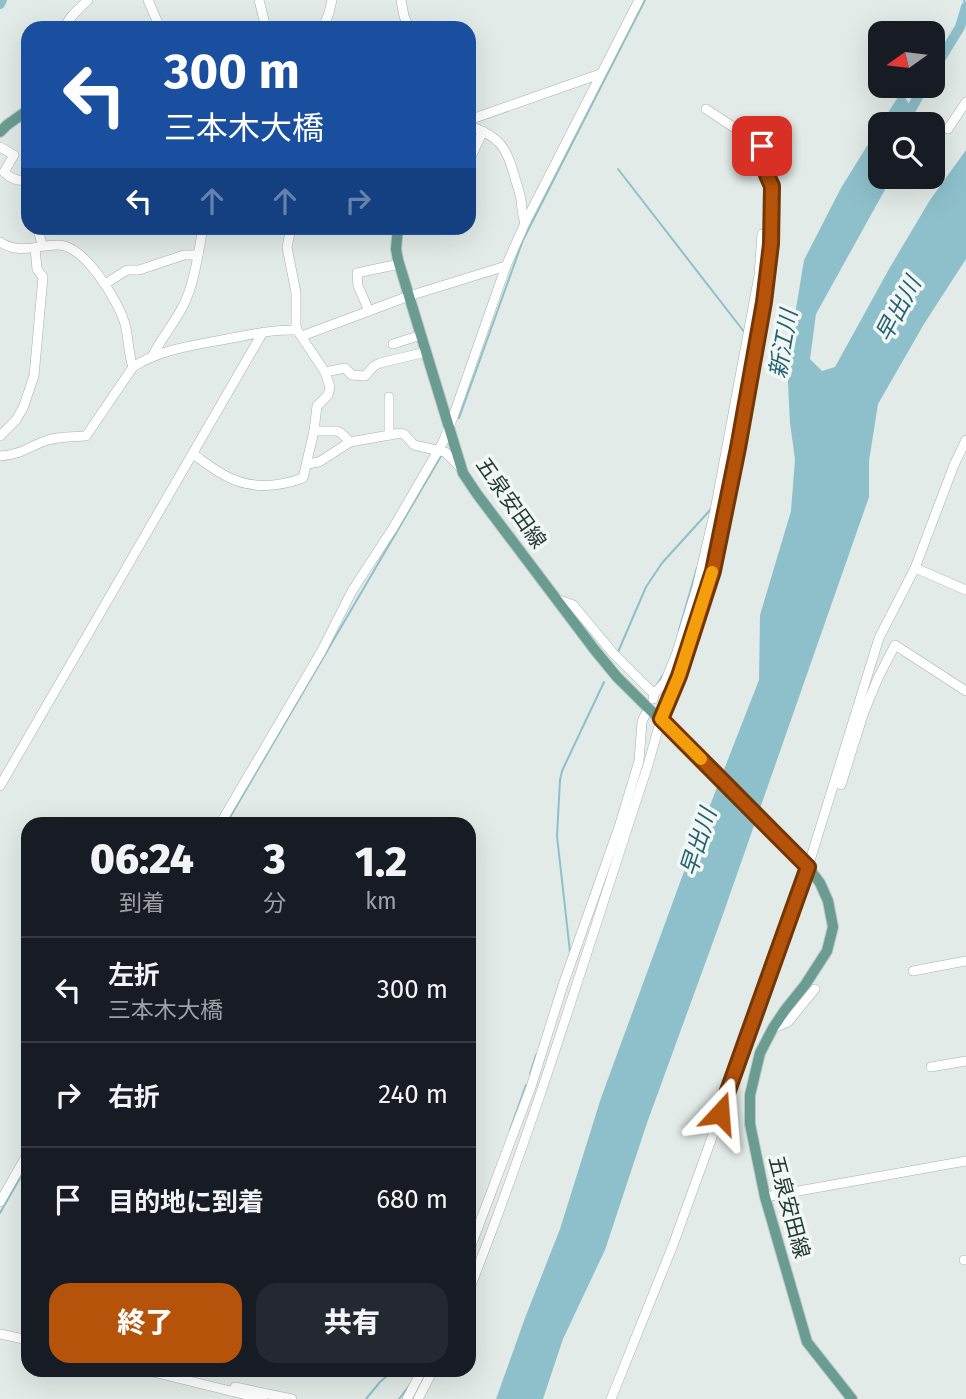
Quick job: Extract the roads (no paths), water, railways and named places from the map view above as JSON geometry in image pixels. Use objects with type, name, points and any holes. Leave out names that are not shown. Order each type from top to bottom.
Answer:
[{"type":"main road","points":[[0,132],[21,115]]},
{"type":"main road","name":"五泉安田線","points":[[397,235],[396,249],[399,264],[462,469],[490,512],[617,677],[807,866],[820,883],[828,901],[833,927],[827,951],[773,1028],[760,1053],[752,1084],[750,1124],[765,1197],[807,1342],[852,1399]]},
{"type":"street","points":[[68,21],[88,0]]},
{"type":"street","points":[[148,0],[157,21]]},
{"type":"street","points":[[259,0],[264,21]]},
{"type":"street","points":[[326,21],[332,0]]},
{"type":"street","points":[[401,0],[406,21]]},
{"type":"street","points":[[224,817],[325,645],[352,591],[393,528],[438,450],[449,428],[506,266],[525,223],[639,0]]},
{"type":"street","points":[[476,118],[600,74]]},
{"type":"street","points":[[948,128],[966,102]]},
{"type":"street","points":[[476,1272],[573,994],[713,571],[734,473],[764,302],[771,244],[772,186],[767,175],[762,146],[706,109]]},
{"type":"street","points":[[476,128],[502,146],[510,158],[525,223]]},
{"type":"street","points":[[476,146],[483,131]]},
{"type":"street","points":[[0,147],[14,155],[4,172],[10,178],[21,181]]},
{"type":"street","points":[[557,599],[573,605],[654,696],[665,682],[676,655],[715,510],[759,275],[762,234]]},
{"type":"street","points":[[0,436],[16,420],[23,408],[34,376],[43,277],[37,269],[38,235]]},
{"type":"street","points":[[152,357],[184,304],[194,275],[202,235]]},
{"type":"street","points":[[193,454],[227,477],[242,482],[263,486],[285,484],[303,478],[317,406],[328,395],[330,387],[325,372],[300,333],[287,247],[290,235]]},
{"type":"street","points":[[0,242],[31,249],[39,246],[68,246],[79,255],[105,284],[117,303],[126,327],[133,367]]},
{"type":"street","points":[[105,284],[127,270],[139,271],[184,255],[198,255]]},
{"type":"street","points":[[369,311],[358,286],[357,273],[399,264]]},
{"type":"street","points":[[0,456],[19,454],[58,438],[86,436],[133,367],[152,357],[263,332],[300,333],[506,266]]},
{"type":"street","points":[[0,786],[263,332]]},
{"type":"street","points":[[393,344],[421,335]]},
{"type":"street","points":[[325,372],[345,368],[352,375],[365,376],[373,366],[426,352]]},
{"type":"street","points":[[389,397],[389,435]]},
{"type":"street","points":[[314,430],[337,430],[350,442]]},
{"type":"street","points":[[307,464],[319,462],[350,442],[401,433],[414,445],[446,452],[462,469]]},
{"type":"street","points":[[611,1399],[702,1167],[807,866],[879,638],[915,568],[966,440]]},
{"type":"street","points":[[915,568],[966,590]]},
{"type":"street","points":[[841,785],[864,712],[895,645],[966,691]]},
{"type":"street","points":[[476,1232],[531,1087],[563,985],[619,827],[639,761],[645,715]]},
{"type":"street","points":[[913,971],[966,961]]},
{"type":"street","points":[[773,1028],[788,1022],[816,989]]},
{"type":"street","points":[[931,1067],[966,1061]]},
{"type":"street","points":[[765,1197],[966,1161]]},
{"type":"street","points":[[0,1202],[21,1165]]},
{"type":"street","points":[[0,1334],[21,1338]]},
{"type":"street","points":[[173,1377],[263,1399]]},
{"type":"street","points":[[407,1399],[418,1377]]},
{"type":"street","points":[[418,1399],[429,1377]]},
{"type":"street","points":[[224,1390],[234,1387],[292,1399]]},
{"type":"street","points":[[224,1390],[233,1399]]},
{"type":"water","points":[[897,98],[905,98],[915,112],[888,112]]},
{"type":"water","name":"早出川","points":[[868,144],[868,189],[885,189],[816,314],[810,359],[822,371],[835,367],[930,200],[938,189],[945,189],[945,179],[966,150],[966,259],[924,324],[878,404],[869,461],[869,497],[647,1123],[605,1250],[563,1339],[543,1399],[496,1399],[560,1229],[601,1098],[682,877],[759,680],[760,615],[791,511],[795,459],[787,363],[804,260],[841,188]]},
{"type":"waterway","points":[[0,4],[2,0]]},
{"type":"waterway","points":[[459,418],[523,240],[645,0]]},
{"type":"waterway","name":"新江川","points":[[964,0],[966,7]]},
{"type":"waterway","name":"新江川","points":[[945,51],[960,27],[966,7]]},
{"type":"waterway","name":"新江川","points":[[910,112],[917,98]]},
{"type":"waterway","points":[[618,169],[745,333]]},
{"type":"waterway","points":[[230,817],[441,456]]},
{"type":"waterway","points":[[618,652],[646,587],[662,563],[711,509]]},
{"type":"waterway","points":[[679,630],[697,568]]},
{"type":"waterway","points":[[657,685],[663,675]]},
{"type":"waterway","points":[[570,952],[557,836],[560,780],[604,682]]},
{"type":"waterway","points":[[530,1074],[536,1055]]},
{"type":"waterway","points":[[510,1130],[526,1085]]},
{"type":"waterway","points":[[0,1213],[21,1176]]},
{"type":"waterway","points":[[366,1399],[386,1377]]},
{"type":"waterway","points":[[399,1399],[409,1386]]}]
